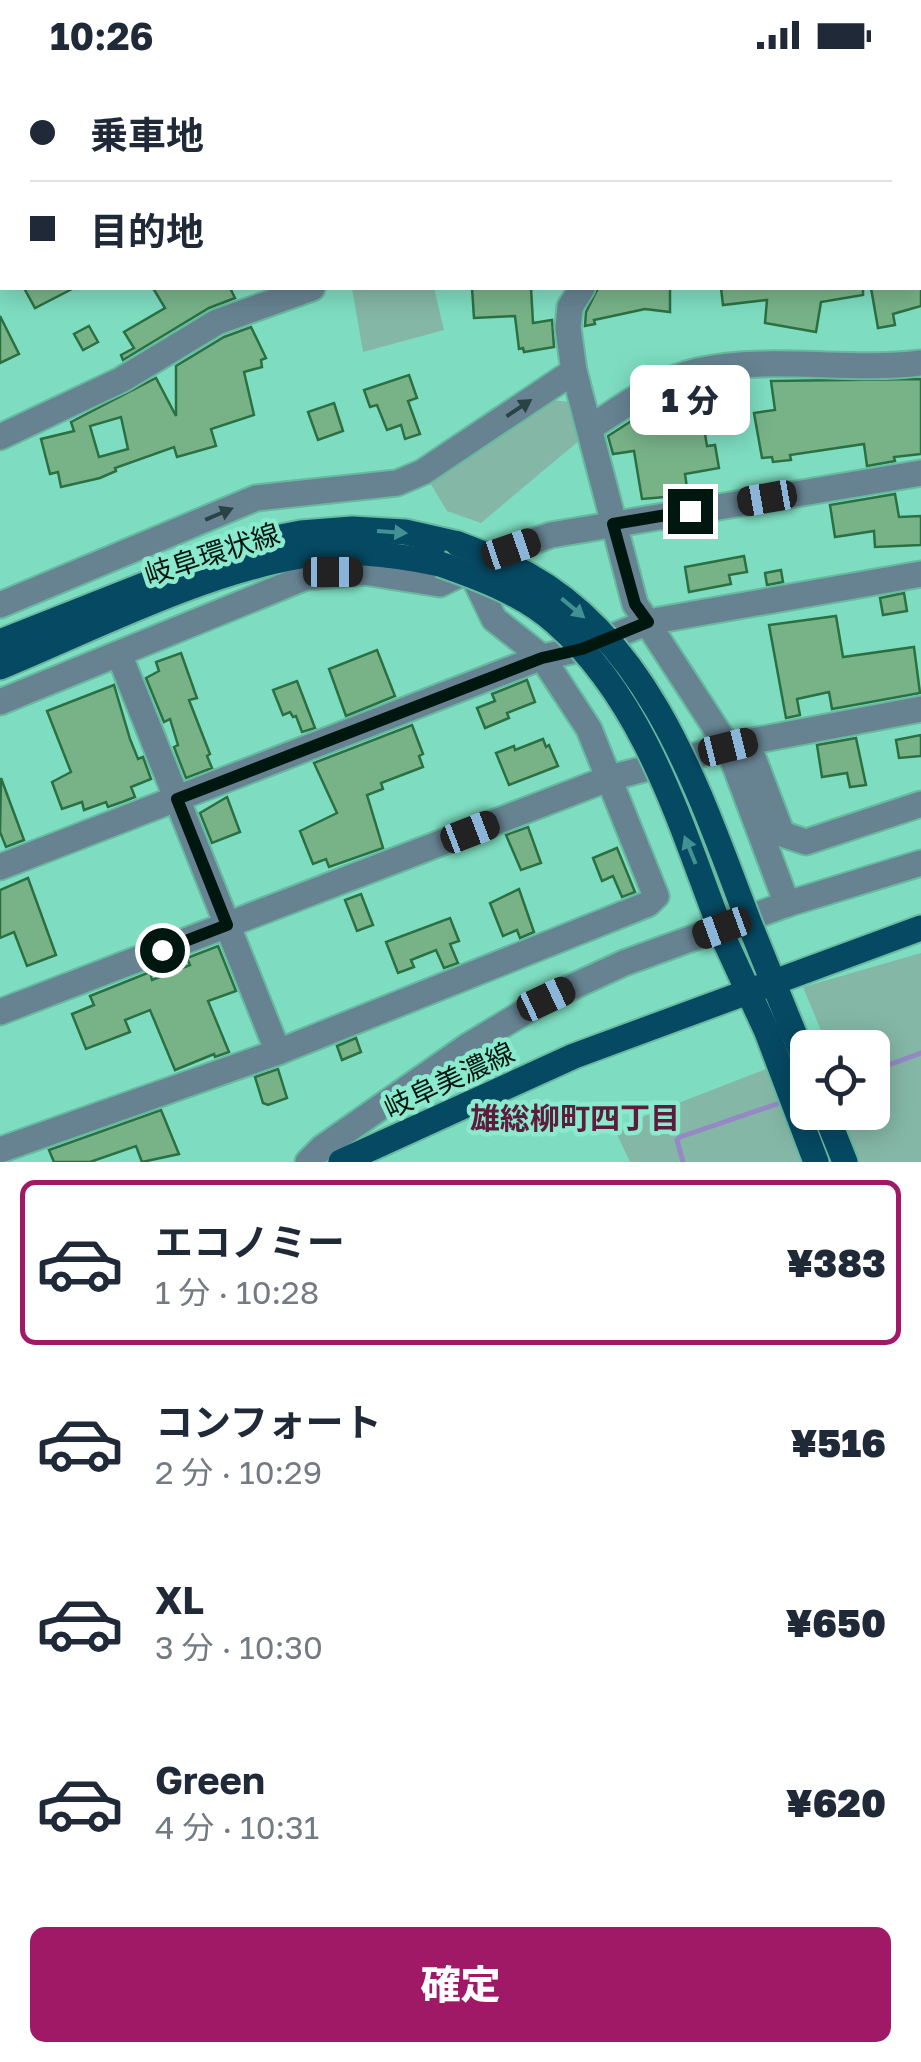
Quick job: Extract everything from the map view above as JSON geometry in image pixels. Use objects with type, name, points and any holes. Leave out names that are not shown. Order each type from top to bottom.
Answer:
[{"type":"main road","name":"岐阜環状線","points":[[0,642],[250,543],[302,532],[405,532],[458,544],[530,576],[568,602],[609,639],[642,686],[696,784],[773,980],[778,1028],[816,1162]]},
{"type":"main road","points":[[0,624],[195,546],[250,543]]},
{"type":"main road","name":"岐阜環状線","points":[[0,667],[244,570],[297,556],[353,552],[398,555],[482,579],[554,621],[591,658],[623,703],[643,739],[747,991],[790,1044]]},
{"type":"main road","points":[[0,685],[101,644],[244,570]]},
{"type":"main road","name":"岐阜美濃線","points":[[340,1162],[574,1056],[921,928]]},
{"type":"main road","points":[[832,1130],[845,1162]]},
{"type":"street","points":[[0,436],[121,380],[218,322],[306,290]]},
{"type":"street","points":[[581,290],[570,307],[568,328],[574,371],[635,604],[737,744],[782,834],[806,842],[921,804]]},
{"type":"street","points":[[590,428],[658,385],[698,371],[751,366],[882,368],[921,363]]},
{"type":"street","points":[[0,605],[256,498],[397,483],[422,472],[574,371]]},
{"type":"street","points":[[0,702],[306,577],[364,572],[440,584],[511,549],[551,535],[921,473]]},
{"type":"street","points":[[0,1150],[278,1052],[648,904],[656,896],[589,729],[542,658],[494,620],[471,571]]},
{"type":"street","points":[[0,866],[542,658],[582,649],[648,622],[921,574]]},
{"type":"street","points":[[119,654],[278,1052]]},
{"type":"street","points":[[0,1012],[610,778],[737,744],[921,709]]},
{"type":"street","points":[[737,744],[786,904]]},
{"type":"street","points":[[308,1162],[322,1148],[468,1046],[546,999],[624,963],[786,904],[921,863]]},
{"type":"shaded area","points":[[352,290],[434,290],[444,330],[363,352]]},
{"type":"shaded area","points":[[552,400],[569,402],[580,440],[481,523],[447,511],[429,481]]},
{"type":"shaded area","points":[[921,953],[921,1162],[630,1162],[614,1128],[790,1060],[790,1130],[890,1130],[890,1030],[821,1030],[803,987]]},
{"type":"building","points":[[25,290],[70,290],[35,308]]},
{"type":"building","points":[[154,290],[231,290],[235,298],[209,308],[123,360],[121,355],[134,348],[124,332],[165,308]]},
{"type":"building","points":[[472,290],[531,290],[533,323],[552,320],[554,347],[524,352],[519,349],[515,316],[474,318]]},
{"type":"building","points":[[597,290],[670,290],[670,312],[645,309],[594,320],[595,324],[585,326],[586,312]]},
{"type":"building","points":[[721,290],[863,290],[863,295],[821,302],[816,332],[765,323],[767,300],[723,305]]},
{"type":"building","points":[[871,290],[921,290],[921,306],[893,314],[895,325],[878,328]]},
{"type":"building","points":[[0,316],[19,354],[0,363]]},
{"type":"building","points":[[89,326],[98,342],[83,350],[74,334]]},
{"type":"building","points":[[251,327],[266,358],[261,360],[262,367],[244,372],[254,415],[211,429],[216,446],[177,457],[174,447],[115,468],[116,471],[100,478],[61,487],[58,472],[50,474],[41,439],[74,431],[71,422],[156,378],[176,416],[176,366],[224,337]],"holes":[[[121,417],[128,449],[99,457],[90,426]]]},
{"type":"building","points":[[409,375],[417,398],[408,401],[420,434],[405,439],[401,425],[387,430],[377,405],[370,407],[364,390]]},
{"type":"building","points":[[921,379],[921,454],[867,466],[864,444],[790,455],[791,460],[773,462],[772,457],[762,458],[754,413],[775,410],[771,381]]},
{"type":"building","points":[[701,387],[703,398],[699,398],[707,446],[715,445],[719,468],[685,474],[688,495],[642,499],[634,451],[613,454],[608,436],[664,404],[663,401]]},
{"type":"building","points":[[334,403],[343,431],[318,440],[308,412]]},
{"type":"building","points":[[895,494],[899,517],[921,516],[921,545],[875,547],[874,531],[835,537],[830,505]]},
{"type":"building","points":[[744,556],[747,572],[729,575],[731,584],[689,592],[685,567]]},
{"type":"building","points":[[781,570],[783,582],[767,585],[765,573]]},
{"type":"building","points":[[904,593],[907,611],[883,615],[880,598]]},
{"type":"building","points":[[836,616],[843,657],[914,647],[920,693],[832,709],[829,692],[797,699],[800,715],[786,718],[769,625]]},
{"type":"building","points":[[377,650],[395,696],[346,716],[329,669]]},
{"type":"building","points":[[181,653],[197,698],[189,700],[212,768],[186,778],[174,747],[178,745],[170,719],[164,722],[146,678],[159,671],[156,662]]},
{"type":"building","points":[[527,680],[535,702],[507,713],[509,718],[485,728],[477,708],[495,701],[492,694]]},
{"type":"building","points":[[297,681],[315,728],[302,732],[296,716],[290,712],[283,715],[273,690]]},
{"type":"building","points":[[114,685],[130,739],[138,759],[143,757],[151,779],[131,787],[135,797],[108,807],[106,802],[84,810],[82,802],[62,809],[52,782],[71,772],[47,711]]},
{"type":"building","points":[[412,725],[423,754],[419,756],[423,767],[381,783],[383,789],[367,795],[383,848],[329,867],[326,859],[313,864],[300,831],[337,813],[314,763]]},
{"type":"building","points":[[921,735],[921,756],[899,758],[896,740]]},
{"type":"building","points":[[856,738],[866,785],[850,787],[847,773],[822,777],[817,745]]},
{"type":"building","points":[[543,739],[558,766],[509,785],[496,753]]},
{"type":"building","points":[[1,778],[24,840],[6,847],[0,832]]},
{"type":"building","points":[[227,797],[240,832],[212,843],[200,813]]},
{"type":"building","points":[[528,827],[541,863],[521,870],[506,835]]},
{"type":"building","points":[[617,848],[635,892],[622,897],[613,876],[602,881],[593,858]]},
{"type":"building","points":[[28,878],[56,955],[27,966],[14,932],[0,938],[0,890]]},
{"type":"building","points":[[519,889],[534,932],[520,938],[517,930],[503,936],[490,903]]},
{"type":"building","points":[[361,894],[373,925],[357,931],[345,900]]},
{"type":"building","points":[[450,918],[459,941],[450,944],[458,963],[444,968],[436,950],[411,960],[414,967],[398,973],[386,942]]},
{"type":"building","points":[[218,946],[236,991],[208,1001],[229,1052],[175,1070],[150,1010],[125,1020],[130,1032],[86,1049],[72,1014],[94,1005],[90,996],[150,972],[152,980],[190,965],[187,958]]},
{"type":"building","points":[[356,1038],[361,1052],[342,1060],[337,1046]]},
{"type":"building","points":[[278,1069],[287,1098],[268,1105],[263,1103],[255,1077]]},
{"type":"building","points":[[161,1110],[179,1154],[142,1162],[136,1146],[90,1162],[54,1162],[49,1150]]},
{"type":"waterway","points":[[890,1064],[921,1053]]},
{"type":"waterway","points":[[683,1162],[677,1140],[680,1137],[786,1101]]},
{"type":"district","name":"雄総柳町四丁目","points":[[575,1119]]},
{"type":"route","points":[[162,950],[227,925],[177,799],[542,658],[582,649],[648,622],[635,604],[613,524],[690,511]]}]
